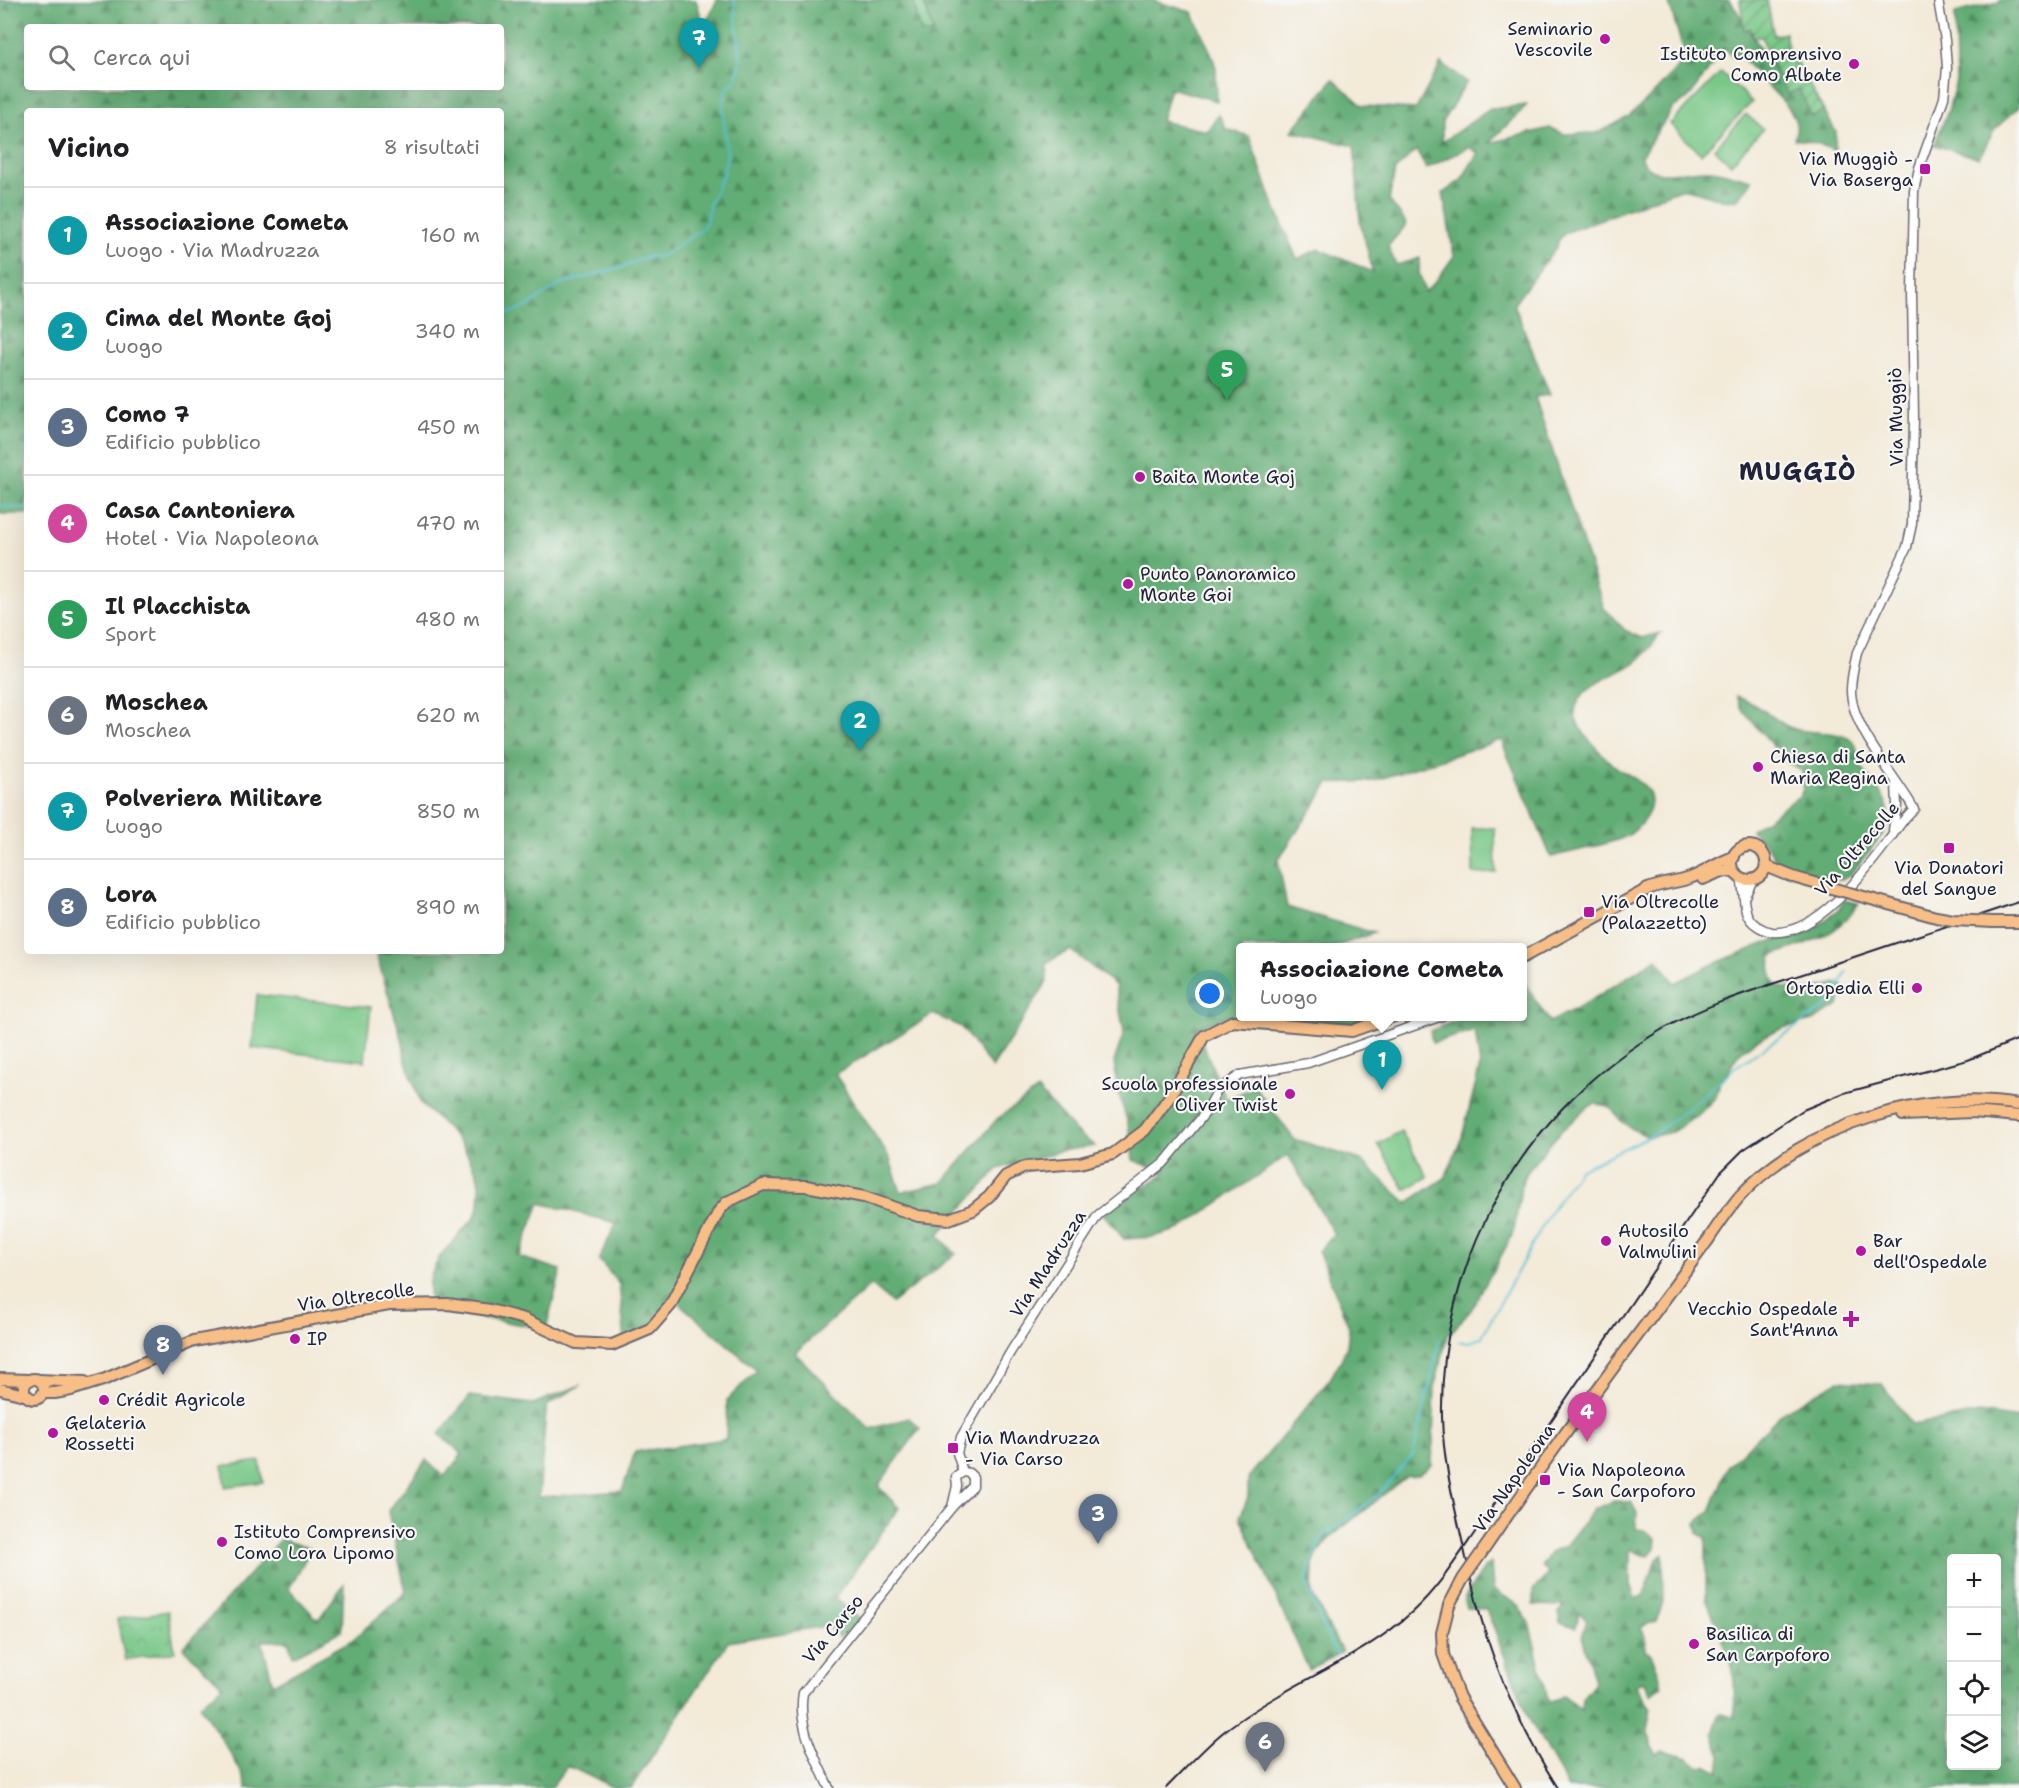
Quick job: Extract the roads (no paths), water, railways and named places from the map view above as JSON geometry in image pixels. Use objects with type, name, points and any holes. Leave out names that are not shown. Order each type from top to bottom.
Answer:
[{"type":"main road","points":[[1527,955],[1659,885],[1689,879],[1734,857],[1743,848],[1754,847],[1764,855],[1760,873]]},
{"type":"main road","points":[[1734,857],[1733,865],[1738,876]]},
{"type":"main road","points":[[1628,901],[1690,885],[1722,870],[1728,870],[1738,876],[1760,873],[1793,877],[1936,917],[1961,921],[2019,922]]},
{"type":"main road","name":"Via Oltrecolle","points":[[43,1393],[55,1393],[120,1373],[194,1341],[397,1305],[448,1304],[490,1310],[524,1319],[576,1343],[612,1345],[650,1329],[670,1306],[719,1211],[727,1202],[763,1185],[806,1186],[864,1197],[918,1216],[949,1219],[973,1210],[1006,1176],[1025,1167],[1080,1163],[1113,1154],[1145,1130],[1171,1095],[1204,1036],[1233,1021],[1352,1031],[1382,1021]]},
{"type":"main road","name":"Via Napoleona","points":[[1515,1788],[1459,1697],[1452,1679],[1443,1654],[1443,1633],[1449,1605],[1463,1579],[1615,1365],[1741,1196],[1766,1171],[1785,1157],[1842,1128],[1879,1116],[1920,1110],[1931,1103],[1974,1101],[2019,1105]]},
{"type":"main road","name":"Via Napoleona","points":[[1879,1116],[1972,1113],[2019,1116]]},
{"type":"main road","name":"Via Oltrecolle","points":[[0,1379],[91,1382]]},
{"type":"main road","points":[[0,1389],[28,1396],[37,1398],[43,1393],[44,1386],[34,1380],[24,1388],[28,1396]]},
{"type":"street","name":"Via Muggiò","points":[[1914,809],[1862,728],[1851,693],[1852,672],[1857,654],[1907,547],[1912,524],[1914,191],[1919,168],[1944,98],[1947,68],[1938,0]]},
{"type":"street","points":[[1892,837],[1896,815],[1895,780]]},
{"type":"street","name":"Via Oltrecolle","points":[[1738,876],[1745,896],[1748,915],[1761,928],[1777,932],[1804,926],[1833,904],[1914,809]]},
{"type":"street","points":[[1745,896],[1760,873]]},
{"type":"street","name":"Via Madruzza","points":[[963,1472],[957,1453],[961,1437],[1011,1351],[1098,1215],[1164,1163],[1206,1113],[1217,1091],[1240,1075],[1308,1063],[1430,1021]]},
{"type":"street","points":[[963,1472],[971,1474],[974,1480],[973,1486],[967,1490],[959,1489],[957,1486],[956,1477],[963,1472]]},
{"type":"street","name":"Via Carso","points":[[952,1507],[957,1486]]},
{"type":"street","name":"Via Carso","points":[[829,1788],[806,1736],[800,1709],[803,1693],[967,1490]]},
{"type":"waterway","points":[[504,315],[526,307],[561,284],[623,267],[647,257],[662,256],[701,230],[706,222],[710,202],[723,175],[727,156],[723,109],[726,90],[736,79],[741,61],[734,0]]},
{"type":"waterway","points":[[0,506],[24,508]]},
{"type":"waterway","points":[[1458,1342],[1469,1342],[1481,1338],[1549,1214],[1579,1170],[1654,1134],[1694,1104],[1734,1068],[1827,1006],[1847,972]]},
{"type":"waterway","points":[[1337,1655],[1305,1580],[1321,1538],[1377,1496],[1413,1455],[1440,1340]]},
{"type":"railway","points":[[1558,1788],[1534,1748],[1514,1706],[1488,1640],[1466,1558],[1451,1488],[1443,1435],[1445,1360],[1455,1304],[1472,1250],[1496,1199],[1527,1152],[1563,1108],[1604,1069],[1670,1025],[1750,991],[2019,902]]},
{"type":"railway","points":[[1166,1788],[1235,1723],[1382,1636],[1423,1601],[1457,1559],[1720,1173],[1743,1150],[1803,1110],[1844,1093],[1968,1060],[2019,1039]]},
{"type":"place","name":"Seminario Vescovile","points":[[1605,39]]},
{"type":"place","name":"Istituto Comprensivo Como Albate","points":[[1854,64]]},
{"type":"place","name":"Polveriera Militare","points":[[699,68]]},
{"type":"place","name":"Via Muggiò - Via Baserga","points":[[1925,169]]},
{"type":"place","name":"Il Placchista","points":[[1227,400]]},
{"type":"place","name":"Baita Monte Goj","points":[[1140,477]]},
{"type":"place","name":"Punto Panoramico Monte Goi","points":[[1128,584]]},
{"type":"place","name":"Cima del Monte Goj","points":[[860,751]]},
{"type":"place","name":"Chiesa di Santa Maria Regina","points":[[1758,767]]},
{"type":"place","name":"Via Donatori del Sangue","points":[[1949,848]]},
{"type":"place","name":"Via Oltrecolle (Palazzetto)","points":[[1589,912]]},
{"type":"place","name":"Ortopedia Elli","points":[[1917,988]]},
{"type":"place","name":"Associazione Cometa","points":[[1382,1090]]},
{"type":"place","name":"Scuola professionale Oliver Twist","points":[[1290,1094]]},
{"type":"place","name":"Autosilo Valmulini","points":[[1606,1241]]},
{"type":"place","name":"Bar dell'Ospedale","points":[[1861,1251]]},
{"type":"place","name":"Vecchio Ospedale Sant'Anna","points":[[1851,1319]]},
{"type":"place","name":"IP","points":[[295,1339]]},
{"type":"place","name":"Lora","points":[[163,1375]]},
{"type":"place","name":"Crédit Agricole","points":[[104,1400]]},
{"type":"place","name":"Gelateria Rossetti","points":[[53,1433]]},
{"type":"place","name":"Casa Cantoniera","points":[[1587,1442]]},
{"type":"place","name":"Via Mandruzza - Via Carso","points":[[953,1448]]},
{"type":"place","name":"Via Napoleona - San Carpoforo","points":[[1545,1480]]},
{"type":"place","name":"Istituto Comprensivo Como Lora Lipomo","points":[[222,1542]]},
{"type":"place","name":"Como 7","points":[[1098,1544]]},
{"type":"place","name":"Basilica di San Carpoforo","points":[[1694,1644]]},
{"type":"place","name":"Moschea","points":[[1265,1772]]},
{"type":"district","name":"MUGGIÒ","points":[[1798,472]]}]
